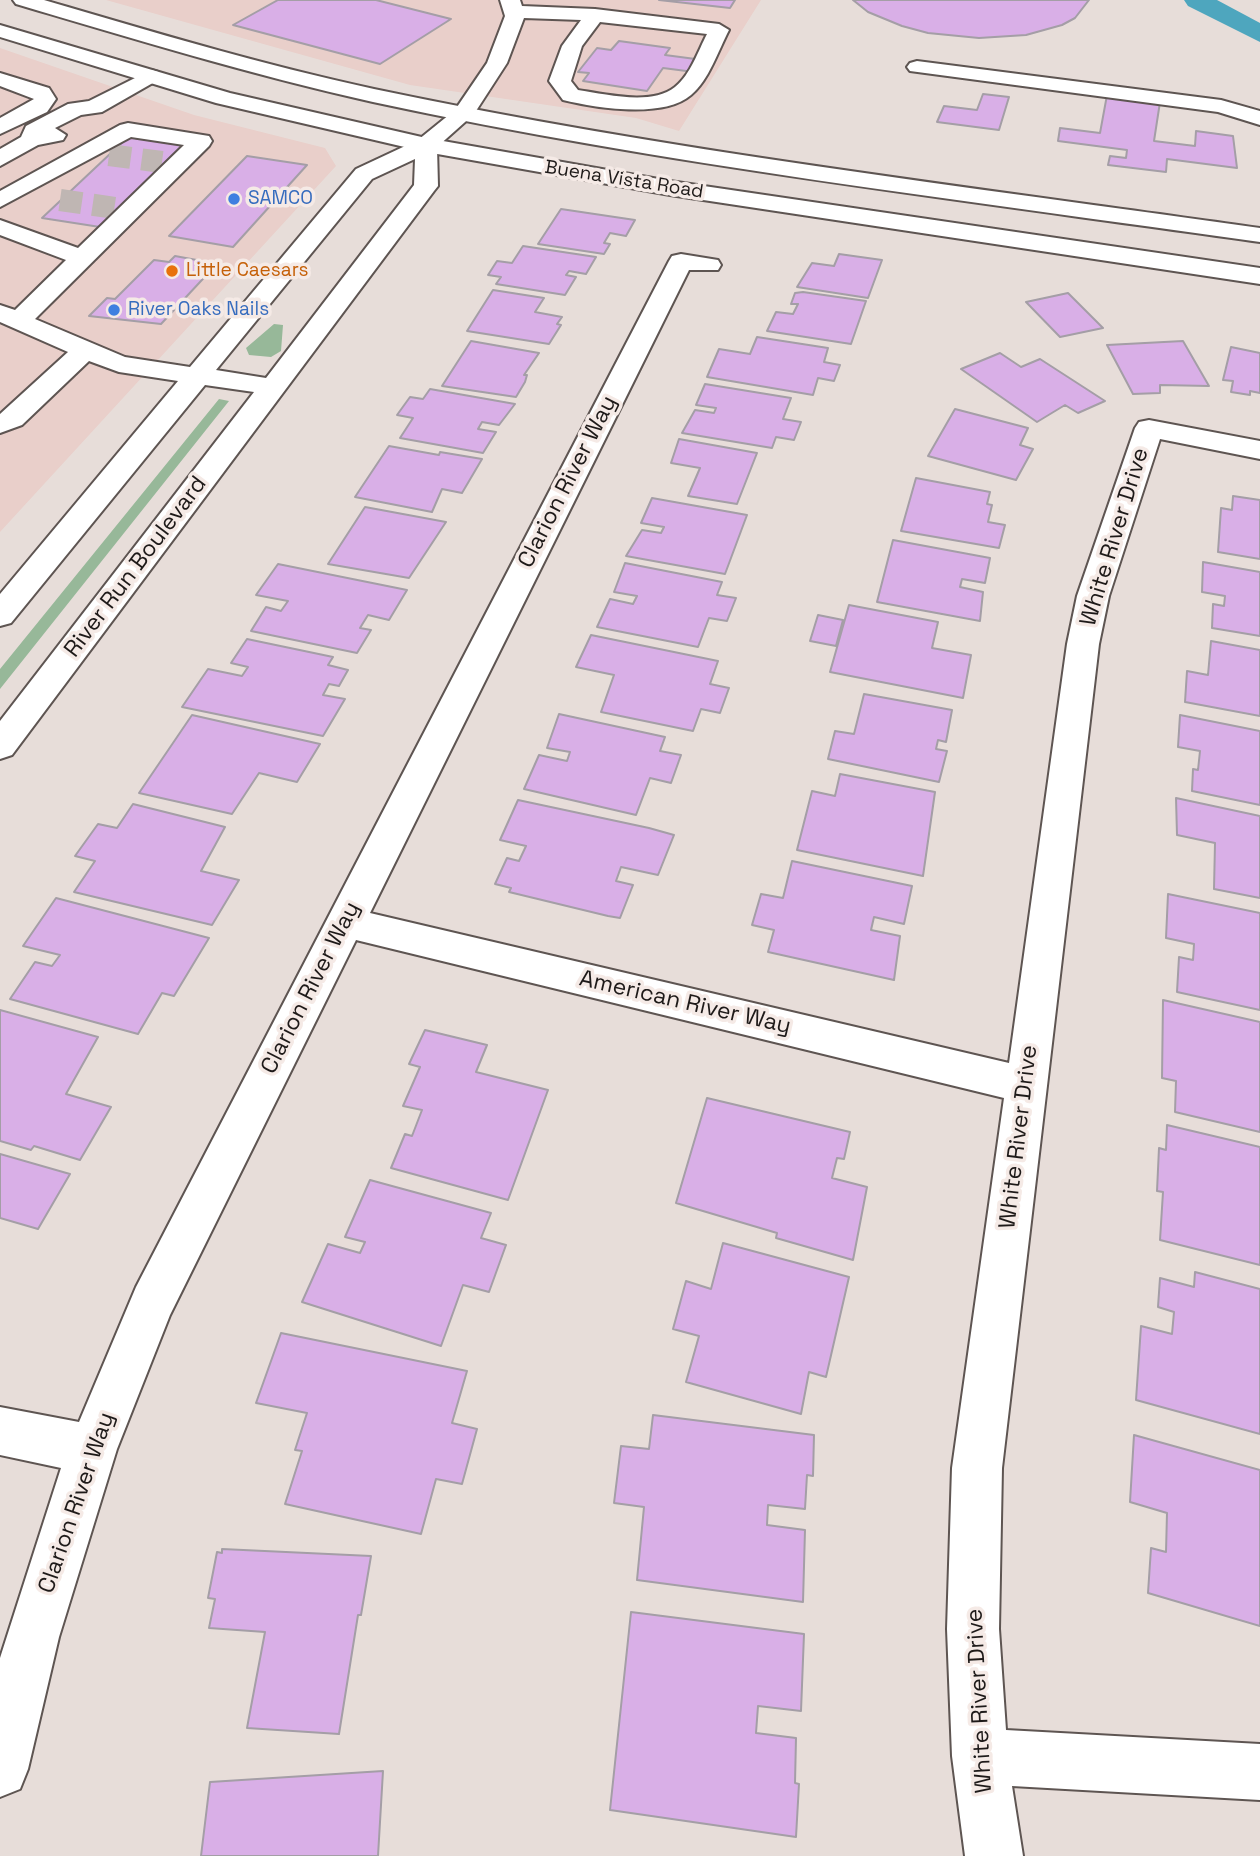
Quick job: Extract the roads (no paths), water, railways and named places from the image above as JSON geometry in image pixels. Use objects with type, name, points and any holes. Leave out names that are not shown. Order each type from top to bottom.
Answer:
[{"type":"street","name":"Buena Vista Road","points":[[23,0],[262,69],[463,114],[686,152],[1260,235]]},
{"type":"street","points":[[0,615],[364,174],[426,145],[463,114],[498,63],[515,16],[512,6],[595,15],[719,30],[695,75],[681,93],[641,104],[571,95],[560,81],[572,46],[595,15]]},
{"type":"street","name":"Buena Vista Road","points":[[0,31],[236,101],[426,145],[670,188],[1260,276]]},
{"type":"street","points":[[918,67],[1221,106],[1260,118]]},
{"type":"street","points":[[15,150],[49,138],[93,115],[94,107],[151,76]]},
{"type":"street","points":[[0,79],[41,93],[45,99],[39,107],[0,127]]},
{"type":"street","points":[[6,196],[57,169],[95,161],[128,130],[201,141],[170,163],[148,184],[82,258],[9,317],[119,364],[273,387]]},
{"type":"street","name":"River Run Boulevard","points":[[0,747],[426,186],[426,145]]},
{"type":"street","points":[[15,150],[57,169]]},
{"type":"street","points":[[6,196],[48,198]]},
{"type":"street","points":[[0,227],[82,258]]},
{"type":"street","name":"Clarion River Way","points":[[0,1769],[32,1637],[92,1449],[152,1303],[681,261],[709,265]]},
{"type":"street","points":[[0,425],[12,419],[22,395],[86,349]]},
{"type":"street","name":"White River Drive","points":[[993,1856],[980,1756],[973,1629],[977,1468],[1083,644],[1093,596],[1149,428],[1260,450]]},
{"type":"street","name":"American River Way","points":[[344,922],[1026,1085]]},
{"type":"street","points":[[0,1431],[92,1449]]},
{"type":"street","points":[[980,1756],[1260,1772]]},
{"type":"waterway","points":[[1197,0],[1260,34]]},
{"type":"tunnel","points":[[109,155],[162,162]]},
{"type":"tunnel","points":[[60,200],[115,208]]},
{"type":"place","name":"SAMCO","points":[[234,199]]},
{"type":"place","name":"Little Caesars","points":[[172,271]]},
{"type":"place","name":"River Oaks Nails","points":[[114,310]]}]
